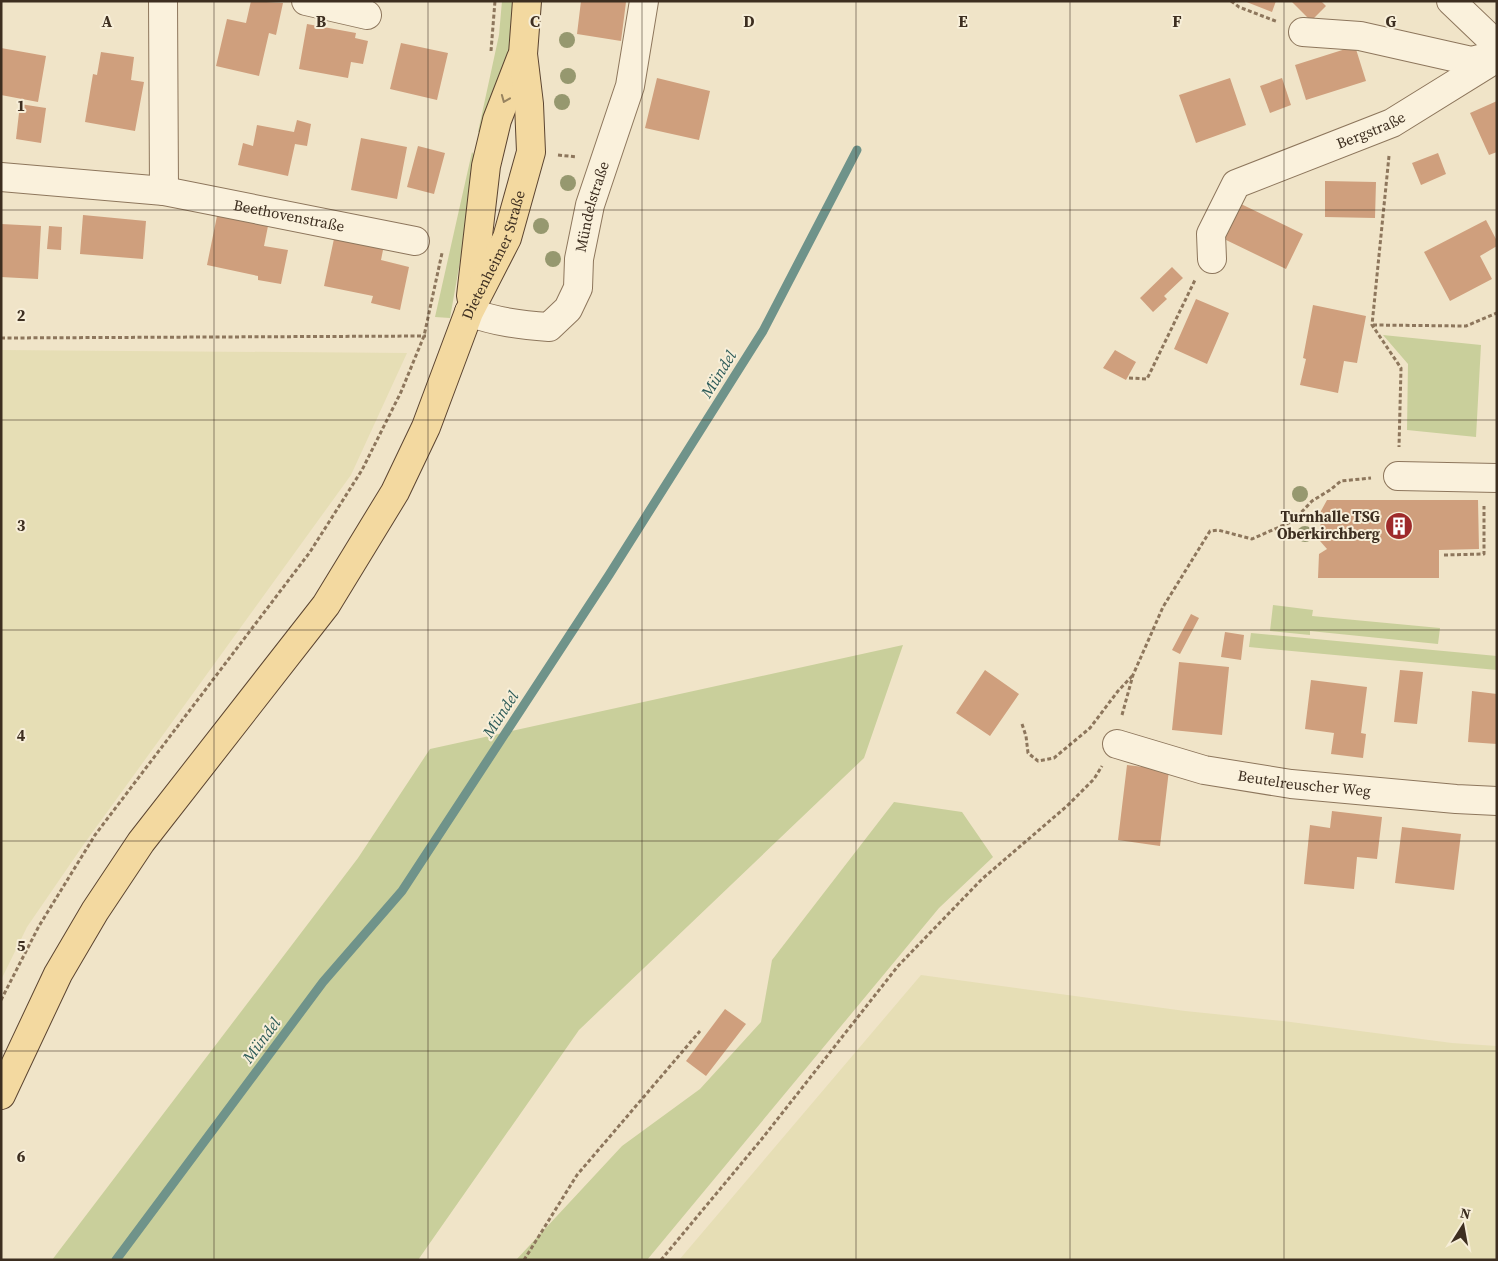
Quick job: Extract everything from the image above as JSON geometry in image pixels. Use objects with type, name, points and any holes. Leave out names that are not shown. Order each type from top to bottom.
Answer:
[{"type":"main road","name":"Dietenheimer Straße","points":[[469,312],[507,238],[531,152],[529,104],[523,54],[527,1]]},
{"type":"main road","name":"Dietenheimer Straße","points":[[469,312],[486,166],[497,120],[523,54]]},
{"type":"main road","points":[[1,1095],[58,974],[95,911],[141,842],[326,605],[390,500],[426,427],[469,312]]},
{"type":"street","points":[[163,1],[164,191]]},
{"type":"street","points":[[306,1],[367,14]]},
{"type":"street","name":"Mündelstraße","points":[[469,312],[487,319],[514,325],[549,327],[568,309],[578,288],[579,259],[590,205],[630,86],[644,1]]},
{"type":"street","points":[[1452,1],[1497,45]]},
{"type":"street","name":"Bergstraße","points":[[1303,32],[1360,36],[1471,61],[1497,57]]},
{"type":"street","name":"Bergstraße","points":[[1212,259],[1211,234],[1236,184],[1392,123],[1497,57]]},
{"type":"street","name":"Beethovenstraße","points":[[1,177],[164,191],[415,241]]},
{"type":"street","points":[[1398,476],[1490,478]]},
{"type":"street","name":"Beutelreuscher Weg","points":[[1117,744],[1204,770],[1291,784],[1497,801]]},
{"type":"path","points":[[1230,1],[1239,7],[1303,32]]},
{"type":"path","points":[[661,1260],[761,1140],[898,966],[982,879],[1067,806],[1094,779],[1117,744],[1119,727],[1133,674],[1162,607],[1210,531],[1218,530],[1252,539],[1293,521],[1312,500],[1341,481],[1398,476],[1401,368],[1372,325],[1392,123]]},
{"type":"path","points":[[531,152],[605,160]]},
{"type":"path","points":[[1129,378],[1147,379],[1194,281],[1215,274],[1212,259]]},
{"type":"path","points":[[1372,325],[1466,326],[1497,313]]},
{"type":"path","points":[[1,1000],[38,926],[96,835],[310,552],[362,470],[401,392],[424,336]]},
{"type":"path","points":[[1,338],[424,336],[458,342]]},
{"type":"path","points":[[1444,555],[1484,554],[1490,478]]},
{"type":"path","points":[[1022,724],[1028,753],[1038,761],[1054,758],[1090,728],[1133,674]]},
{"type":"path","points":[[524,1260],[577,1175],[700,1031]]},
{"type":"shaded area","points":[[1,350],[407,353],[351,475],[84,844],[27,927],[1,980]]},
{"type":"shaded area","points":[[921,975],[1185,1011],[1283,1021],[1452,1043],[1497,1046],[1497,1260],[679,1260]]},
{"type":"green space","points":[[502,1],[514,1],[512,48],[486,132],[478,132],[499,35]]},
{"type":"green space","points":[[472,152],[478,160],[450,318],[435,317]]},
{"type":"green space","points":[[1383,335],[1481,345],[1476,437],[1407,430],[1408,364]]},
{"type":"green space","points":[[1273,605],[1313,610],[1312,616],[1440,628],[1438,644],[1310,631],[1310,635],[1270,631]]},
{"type":"green space","points":[[1251,633],[1497,656],[1497,670],[1249,647]]},
{"type":"green space","points":[[903,645],[864,758],[579,1030],[418,1260],[52,1260],[358,858],[430,749]]},
{"type":"green space","points":[[894,802],[962,812],[993,857],[939,908],[647,1260],[516,1260],[622,1146],[700,1089],[761,1022],[772,960]]},
{"type":"building","points":[[251,1],[283,3],[276,35],[269,33],[259,76],[216,66],[227,19],[246,23]]},
{"type":"building","points":[[581,1],[626,2],[621,41],[577,34]]},
{"type":"building","points":[[1244,1],[1276,1],[1272,12]]},
{"type":"building","points":[[1291,1],[1321,1],[1326,6],[1311,21]]},
{"type":"building","points":[[307,24],[356,33],[355,38],[368,41],[363,64],[351,62],[348,78],[299,69]]},
{"type":"building","points":[[401,43],[448,53],[437,100],[390,89]]},
{"type":"building","points":[[1355,46],[1366,81],[1306,100],[1295,65]]},
{"type":"building","points":[[1,48],[46,56],[38,102],[1,95]]},
{"type":"building","points":[[101,52],[134,57],[131,80],[144,82],[135,131],[85,122],[93,74],[97,75]]},
{"type":"building","points":[[657,78],[710,91],[699,140],[645,128]]},
{"type":"building","points":[[1230,78],[1246,125],[1196,143],[1179,95]]},
{"type":"building","points":[[1282,78],[1291,105],[1270,113],[1260,86]]},
{"type":"building","points":[[1497,101],[1497,152],[1489,155],[1470,113]]},
{"type":"building","points":[[20,104],[46,108],[41,143],[16,139]]},
{"type":"building","points":[[297,120],[311,124],[307,146],[295,144],[288,176],[238,165],[243,143],[253,146],[257,125],[294,132]]},
{"type":"building","points":[[361,138],[407,147],[397,199],[351,190]]},
{"type":"building","points":[[418,146],[445,153],[434,194],[407,187]]},
{"type":"building","points":[[1438,153],[1446,174],[1421,185],[1412,163]]},
{"type":"building","points":[[1325,181],[1376,182],[1375,218],[1325,217]]},
{"type":"building","points":[[1241,204],[1303,234],[1286,269],[1224,239]]},
{"type":"building","points":[[83,215],[146,221],[143,259],[80,254]]},
{"type":"building","points":[[217,216],[268,226],[264,246],[288,250],[281,284],[258,280],[258,276],[207,265]]},
{"type":"building","points":[[1486,220],[1497,241],[1497,246],[1480,256],[1492,279],[1450,301],[1424,252]]},
{"type":"building","points":[[1,224],[41,226],[38,279],[1,277]]},
{"type":"building","points":[[49,226],[62,227],[61,250],[47,249]]},
{"type":"building","points":[[335,234],[384,245],[381,260],[409,267],[400,310],[371,303],[373,296],[324,286]]},
{"type":"building","points":[[1172,267],[1183,278],[1164,296],[1167,299],[1153,312],[1140,298]]},
{"type":"building","points":[[1196,299],[1229,313],[1207,364],[1174,349]]},
{"type":"building","points":[[1313,305],[1366,316],[1357,363],[1344,361],[1338,393],[1300,385],[1306,359],[1303,358]]},
{"type":"building","points":[[1115,350],[1136,362],[1126,380],[1103,368]]},
{"type":"building","name":"Turnhalle TSG Oberkirchberg","points":[[1327,500],[1478,500],[1479,549],[1439,550],[1439,578],[1318,578],[1319,554],[1327,549],[1320,541],[1321,511]]},
{"type":"building","points":[[1191,614],[1199,618],[1180,654],[1172,650]]},
{"type":"building","points":[[1225,632],[1244,635],[1241,660],[1221,657]]},
{"type":"building","points":[[1179,662],[1229,667],[1222,735],[1172,730]]},
{"type":"building","points":[[985,670],[1019,694],[990,736],[956,713]]},
{"type":"building","points":[[1400,670],[1423,672],[1417,724],[1394,722]]},
{"type":"building","points":[[1311,680],[1367,687],[1361,733],[1366,734],[1363,758],[1331,754],[1334,733],[1305,729]]},
{"type":"building","points":[[1472,691],[1497,694],[1497,744],[1468,742]]},
{"type":"building","points":[[1127,765],[1169,770],[1160,846],[1118,840]]},
{"type":"building","points":[[1332,811],[1382,817],[1377,859],[1357,857],[1354,889],[1304,884],[1310,825],[1330,828]]},
{"type":"building","points":[[1402,827],[1461,834],[1454,890],[1395,883]]},
{"type":"building","points":[[725,1009],[746,1024],[706,1076],[686,1061]]},
{"type":"waterway","name":"Mündel","points":[[116,1260],[323,982],[402,891],[609,575],[763,331],[857,150]]},
{"type":"place","name":"Turnhalle TSG Oberkirchberg","points":[[1399,526]]}]
